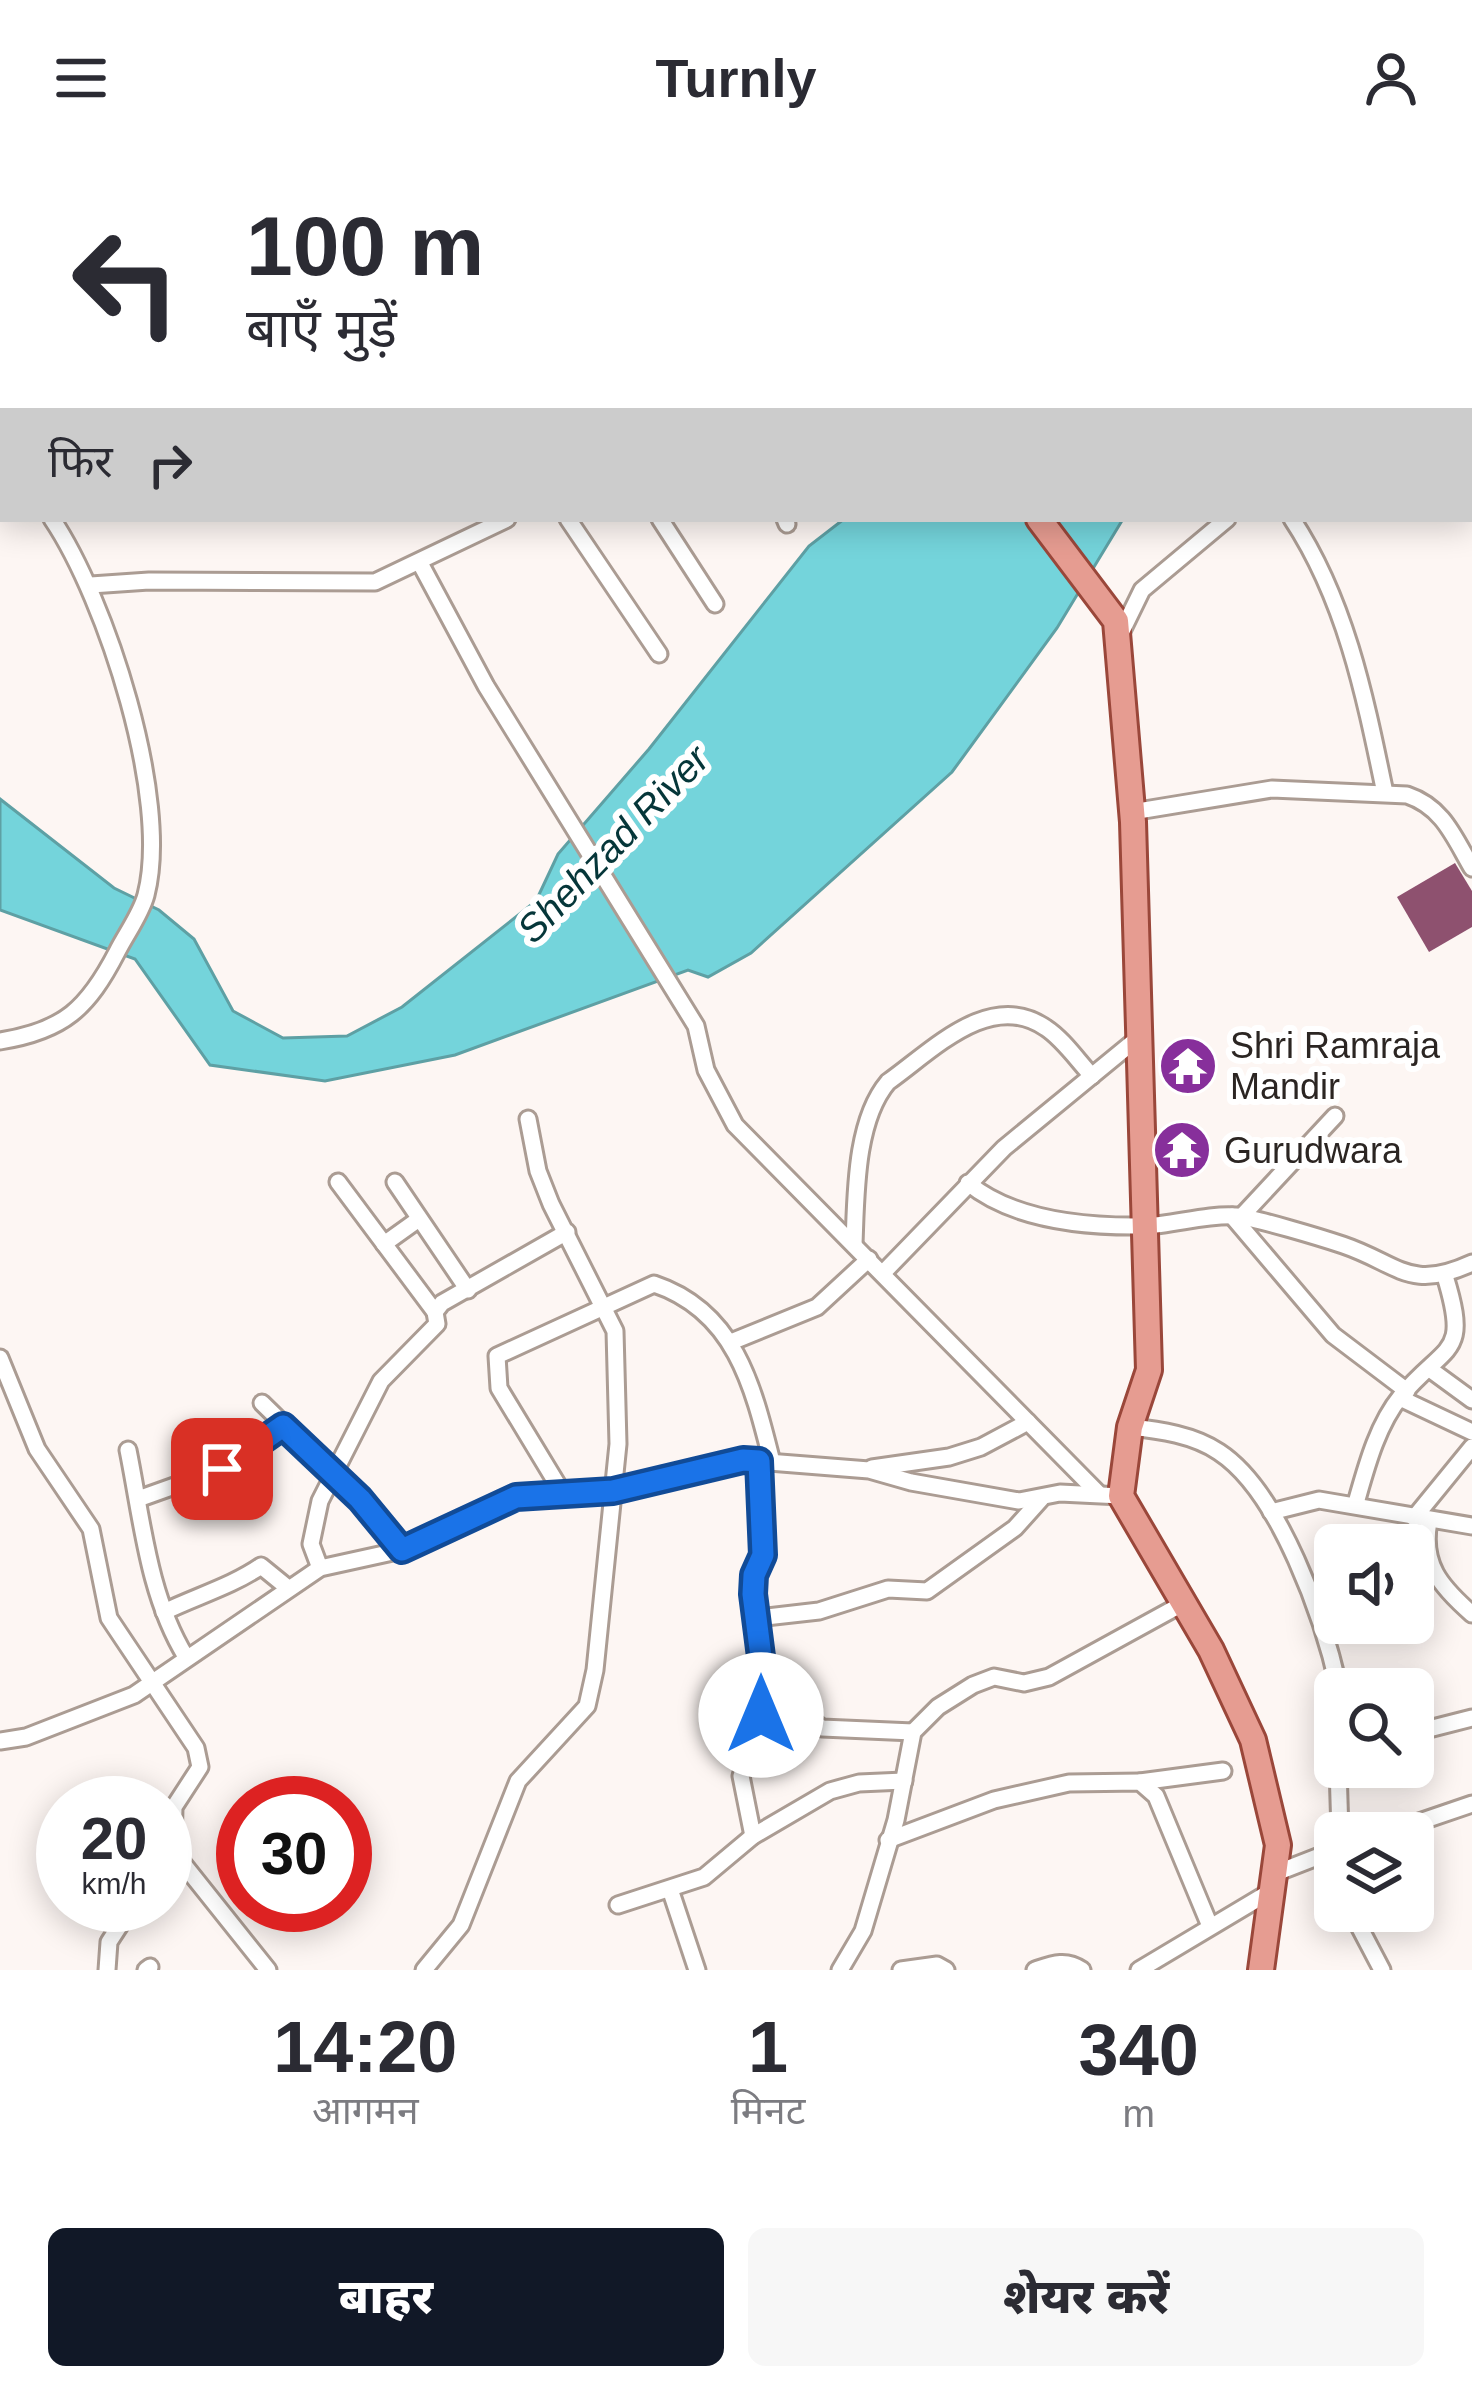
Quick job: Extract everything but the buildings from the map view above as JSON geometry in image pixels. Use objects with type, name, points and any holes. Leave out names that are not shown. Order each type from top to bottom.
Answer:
[{"type":"main road","points":[[1041,522],[1117,632],[1132,812],[1149,1370],[1109,1494],[1184,1603],[1253,1740],[1274,1818],[1275,1881],[1261,1970]]},
{"type":"street","points":[[0,1041],[68,1019],[91,999],[146,897],[147,805],[129,702],[91,585],[54,522]]},
{"type":"street","points":[[91,585],[375,581],[500,522]]},
{"type":"street","points":[[570,522],[659,654]]},
{"type":"street","points":[[662,522],[715,604]]},
{"type":"street","points":[[1117,632],[1142,590],[1223,522]]},
{"type":"street","points":[[1294,522],[1313,551],[1347,633],[1385,793]]},
{"type":"street","points":[[420,563],[465,652],[697,1026],[706,1070],[735,1125],[1028,1422],[1109,1494]]},
{"type":"street","points":[[1132,812],[1272,789],[1385,793],[1427,801],[1444,819],[1472,868]]},
{"type":"street","points":[[854,1244],[856,1190],[877,1095],[975,1019],[1025,1018],[1047,1028],[1092,1076]]},
{"type":"street","points":[[883,1273],[968,1183],[1138,1038]]},
{"type":"street","points":[[1237,1216],[1335,1115]]},
{"type":"street","points":[[425,1970],[461,1925],[518,1781],[586,1706],[595,1670],[618,1444],[616,1342],[538,1171],[528,1119]]},
{"type":"street","points":[[320,1568],[312,1529],[333,1477],[381,1381],[437,1324],[435,1312],[338,1182]]},
{"type":"street","points":[[395,1182],[468,1290]]},
{"type":"street","points":[[968,1183],[1006,1208],[1144,1226],[1237,1216],[1345,1246],[1397,1273],[1445,1276],[1472,1263]]},
{"type":"street","points":[[1237,1216],[1333,1335],[1403,1394],[1472,1432]]},
{"type":"street","points":[[384,1244],[418,1219]]},
{"type":"street","points":[[435,1312],[442,1303],[568,1232]]},
{"type":"street","points":[[731,1342],[817,1307],[869,1259]]},
{"type":"street","points":[[1356,1503],[1383,1427],[1403,1394],[1454,1342],[1457,1330],[1445,1276]]},
{"type":"street","points":[[562,1492],[548,1463],[510,1411],[494,1362],[523,1340],[654,1284],[694,1301],[747,1367],[765,1461],[763,1555],[754,1575],[766,1696],[742,1762],[753,1836]]},
{"type":"street","points":[[0,1358],[37,1449],[84,1513],[109,1618],[176,1712],[200,1767],[192,1779]]},
{"type":"street","points":[[1431,1370],[1472,1400]]},
{"type":"street","points":[[0,1415],[13,1398]]},
{"type":"street","points":[[262,1402],[360,1499],[402,1550]]},
{"type":"street","points":[[869,1469],[949,1457],[1028,1422]]},
{"type":"street","points":[[138,1499],[222,1469],[283,1426]]},
{"type":"street","points":[[1130,1427],[1164,1430],[1215,1449],[1253,1484],[1314,1605]]},
{"type":"street","points":[[1422,1524],[1472,1447]]},
{"type":"street","points":[[128,1450],[164,1612],[186,1657]]},
{"type":"street","points":[[0,1742],[26,1737],[134,1695],[320,1568],[402,1550],[516,1497],[613,1491],[743,1460],[869,1469],[973,1495],[1109,1494]]},
{"type":"street","points":[[758,1618],[819,1611],[888,1589],[927,1591],[1015,1528],[1041,1498]]},
{"type":"street","points":[[1271,1512],[1319,1500],[1472,1526]]},
{"type":"street","points":[[164,1612],[224,1582],[238,1582],[261,1566],[288,1588]]},
{"type":"street","points":[[1434,1573],[1445,1591],[1472,1614]]},
{"type":"street","points":[[841,1970],[863,1931],[913,1732],[938,1706],[973,1685],[994,1677],[1024,1683],[1049,1677],[1184,1603]]},
{"type":"street","points":[[766,1696],[791,1705],[822,1728],[913,1732]]},
{"type":"street","points":[[1434,1728],[1472,1718]]},
{"type":"street","points":[[888,1840],[1040,1788],[1140,1783],[1223,1771]]},
{"type":"street","points":[[618,1905],[704,1876],[753,1836],[830,1791],[859,1783],[904,1781]]},
{"type":"street","points":[[1140,1783],[1156,1796],[1210,1926]]},
{"type":"street","points":[[1434,1817],[1472,1804]]},
{"type":"street","points":[[1139,1970],[1314,1860]]},
{"type":"street","points":[[192,1875],[268,1970]]},
{"type":"street","points":[[670,1889],[697,1970]]},
{"type":"street","points":[[107,1970],[109,1942],[115,1932]]},
{"type":"street","points":[[1362,1932],[1382,1970]]},
{"type":"street","points":[[1035,1970],[1056,1963],[1082,1970]]},
{"type":"street","points":[[902,1970],[937,1965],[946,1970]]},
{"type":"water","name":"Shehzad River","points":[[840,522],[1121,522],[1057,628],[952,772],[751,953],[708,977],[688,970],[455,1055],[325,1081],[210,1065],[135,959],[0,910],[0,799],[114,888],[159,910],[194,939],[233,1011],[283,1038],[347,1036],[402,1007],[536,901],[558,854],[649,749],[809,546]]},
{"type":"place","name":"Shri Ramraja Mandir","points":[[1188,1066]]},
{"type":"place","name":"Gurudwara","points":[[1182,1150]]},
{"type":"route","points":[[222,1469],[283,1426],[360,1499],[402,1550],[516,1497],[613,1491],[743,1460],[759,1461],[764,1534],[753,1594],[766,1696],[761,1715]]}]
